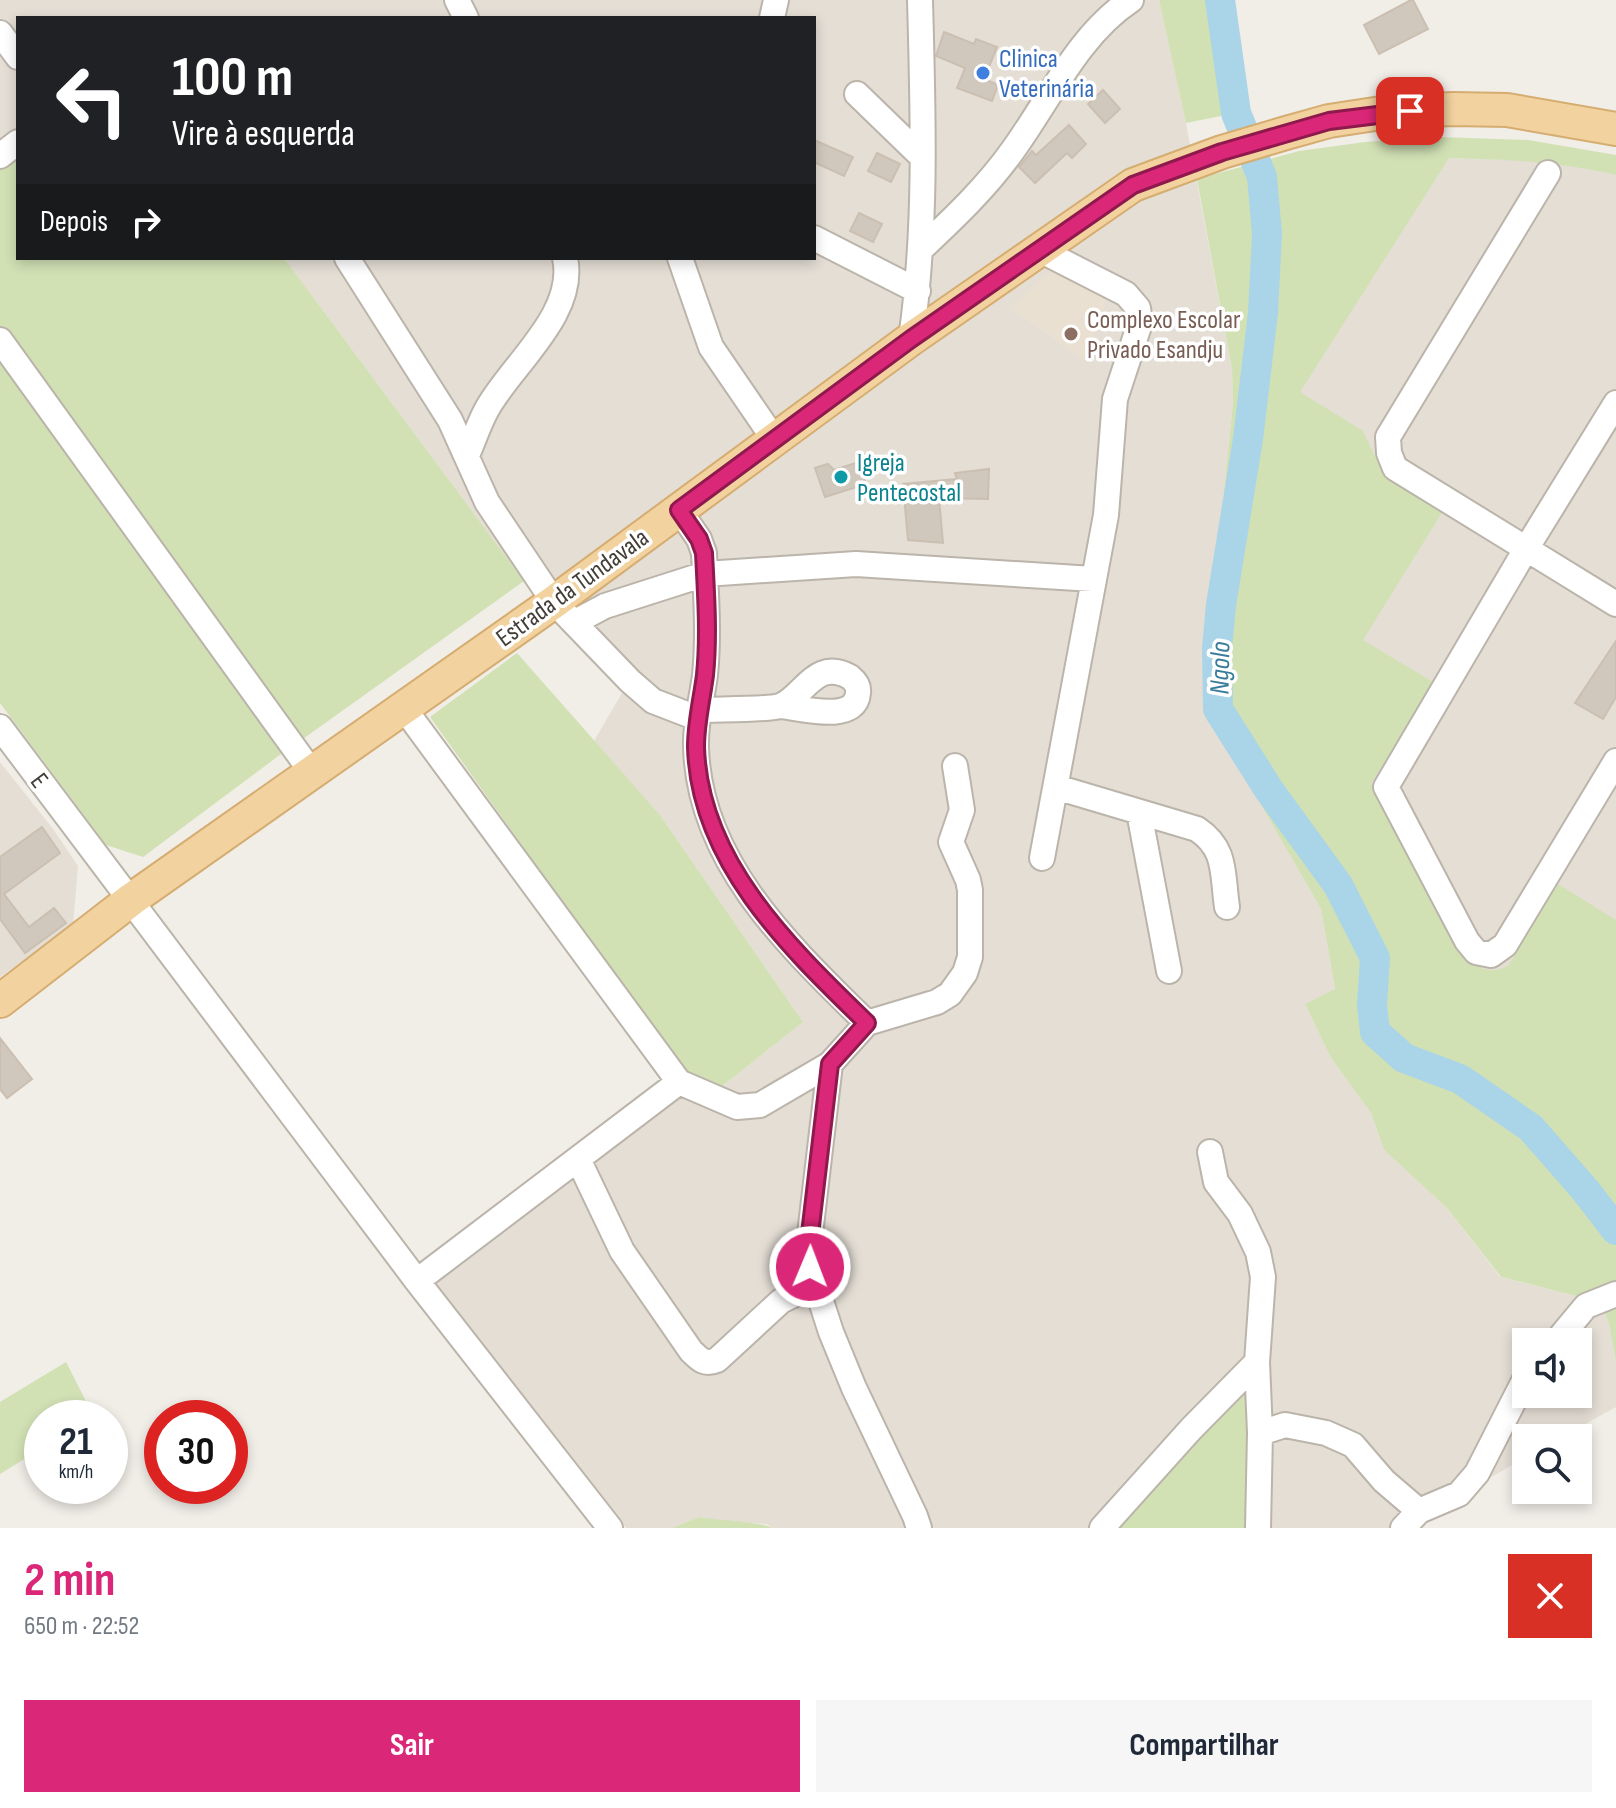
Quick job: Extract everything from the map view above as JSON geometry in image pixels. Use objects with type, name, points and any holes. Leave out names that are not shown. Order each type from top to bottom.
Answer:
[{"type":"main road","name":"Estrada da Tundavala","points":[[0,1001],[132,899],[313,774],[403,707],[565,612],[679,510],[911,339],[1133,185],[1222,152],[1286,133],[1388,112],[1507,110],[1616,129]]},
{"type":"street","points":[[911,339],[920,250],[920,0]]},
{"type":"street","points":[[920,250],[964,209],[1012,152],[1068,67],[1118,4]]},
{"type":"street","points":[[0,33],[16,54]]},
{"type":"street","points":[[857,94],[921,156]]},
{"type":"street","points":[[0,156],[16,144]]},
{"type":"street","points":[[1548,173],[1388,437],[1389,453],[1395,468],[1616,604]]},
{"type":"street","points":[[816,239],[918,291]]},
{"type":"street","points":[[1038,249],[1126,294],[1138,308],[1140,323],[1115,399],[1106,515],[1042,858]]},
{"type":"street","points":[[348,260],[450,420],[487,502],[565,612],[630,681],[653,701],[698,714],[781,706]]},
{"type":"street","points":[[467,455],[487,409],[558,310],[569,275],[565,260]]},
{"type":"street","points":[[681,260],[711,347],[774,439]]},
{"type":"street","points":[[0,340],[313,774]]},
{"type":"street","points":[[1616,403],[1386,787],[1467,941],[1476,952],[1491,955],[1505,945],[1616,761]]},
{"type":"street","points":[[679,510],[699,539],[704,553],[705,674],[696,749],[704,801],[729,863],[790,947],[867,1023]]},
{"type":"street","points":[[565,612],[605,606],[705,574],[856,564],[1093,579]]},
{"type":"street","points":[[403,707],[679,1082],[737,1107],[760,1105],[830,1064],[867,1023],[937,1002],[950,994],[965,973],[970,957],[970,890],[951,842],[962,810],[955,766]]},
{"type":"street","name":"E","points":[[0,727],[417,1281],[610,1528]]},
{"type":"street","points":[[1056,787],[1197,829],[1212,839],[1220,852],[1227,907]]},
{"type":"street","points":[[1139,812],[1169,971]]},
{"type":"street","points":[[830,1064],[808,1251],[810,1267],[831,1332],[854,1388],[919,1528]]},
{"type":"street","points":[[417,1281],[679,1082]]},
{"type":"street","points":[[1210,1152],[1216,1182],[1240,1214],[1258,1252],[1263,1277],[1257,1362],[1260,1433],[1258,1528]]},
{"type":"street","points":[[578,1159],[622,1251],[701,1361],[710,1363],[717,1360],[781,1301],[816,1284]]},
{"type":"street","points":[[1568,1328],[1586,1306],[1616,1294]]},
{"type":"street","points":[[1102,1528],[1191,1429],[1257,1362]]},
{"type":"street","points":[[1260,1433],[1285,1425],[1326,1433],[1353,1445],[1384,1481],[1411,1520],[1459,1494],[1477,1473],[1512,1404]]},
{"type":"shaded area","points":[[0,0],[1159,0],[1186,123],[1232,371],[1233,402],[1208,652],[1207,701],[1219,732],[1321,909],[1335,990],[1305,1004],[1331,1058],[1371,1113],[1384,1150],[1447,1208],[1500,1277],[1600,1302],[1609,1323],[1616,1362],[1616,1407],[1585,1424],[1512,1424],[1512,1465],[1403,1528],[772,1528],[767,1524],[699,1517],[672,1528],[626,1528],[426,1275],[679,1082],[721,1087],[803,1022],[660,815],[594,741],[629,681],[554,602],[524,581],[285,260],[816,260],[816,16],[16,16],[16,153],[0,165]]},
{"type":"shaded area","points":[[1449,158],[1569,164],[1616,175],[1616,1114],[1585,1165],[1249,630],[1280,399]]},
{"type":"shaded area","name":"Complexo Escolar Privado Esandju","points":[[1051,269],[1107,300],[1084,361],[1011,308]]},
{"type":"shaded area","points":[[0,762],[78,866],[73,925],[0,977]]},
{"type":"green space","points":[[1159,0],[1220,0],[1236,113],[1186,123]]},
{"type":"green space","points":[[1440,137],[1528,140],[1616,155],[1616,175],[1553,164],[1449,158],[1300,392],[1363,431],[1383,474],[1443,511],[1363,640],[1433,682],[1371,784],[1464,958],[1491,970],[1509,965],[1558,884],[1616,920],[1616,1362],[1609,1323],[1600,1302],[1501,1277],[1447,1208],[1384,1150],[1371,1113],[1331,1058],[1305,1004],[1335,989],[1321,909],[1219,732],[1207,701],[1208,652],[1233,402],[1232,370],[1197,179],[1299,151],[1365,142]]},
{"type":"green space","points":[[16,153],[16,260],[285,260],[524,581],[300,741],[0,327],[0,166]]},
{"type":"green space","points":[[0,354],[285,751],[143,857],[106,845],[0,703]]},
{"type":"green space","points":[[517,653],[660,815],[803,1022],[721,1087],[684,1071],[430,717]]},
{"type":"green space","points":[[66,1362],[85,1400],[24,1400],[24,1459],[0,1474],[0,1402]]},
{"type":"green space","points":[[1257,1362],[1258,1528],[1102,1528]]},
{"type":"green space","points":[[699,1517],[759,1524],[772,1528],[672,1528]]},
{"type":"building","points":[[1411,0],[1428,29],[1379,54],[1364,25]]},
{"type":"building","points":[[944,32],[974,44],[976,39],[997,47],[984,79],[998,85],[992,101],[957,88],[965,68],[936,56]]},
{"type":"building","points":[[1103,90],[1120,109],[1105,123],[1088,104]]},
{"type":"building","points":[[1069,125],[1086,144],[1072,158],[1067,153],[1035,183],[1019,167],[1032,151],[1036,155]]},
{"type":"building","points":[[816,141],[853,157],[844,176],[816,163]]},
{"type":"building","points":[[877,153],[900,164],[891,182],[868,171]]},
{"type":"building","points":[[859,213],[882,224],[873,242],[850,231]]},
{"type":"building","name":"Igreja Pentecostal","points":[[859,462],[866,484],[825,497],[815,468],[828,464],[834,470]]},
{"type":"building","points":[[989,469],[988,499],[939,498],[943,543],[908,540],[903,484],[957,479],[955,473]]},
{"type":"building","points":[[1616,641],[1616,697],[1603,719],[1575,703]]},
{"type":"building","points":[[42,827],[60,853],[4,894],[29,927],[54,908],[66,923],[25,953],[0,919],[0,857]]},
{"type":"building","points":[[0,1038],[32,1079],[7,1098],[0,1089]]},
{"type":"waterway","name":"Ngolo","points":[[1220,0],[1236,113],[1262,177],[1267,234],[1263,313],[1248,439],[1221,605],[1217,648],[1218,709],[1269,790],[1338,885],[1375,958],[1372,1005],[1375,1032],[1404,1058],[1460,1079],[1531,1128],[1616,1230]]},
{"type":"place","name":"Clinica Veterinária","points":[[983,73]]},
{"type":"place","name":"Complexo Escolar Privado Esandju","points":[[1071,334]]},
{"type":"place","name":"Igreja Pentecostal","points":[[841,477]]},
{"type":"route","points":[[810,1267],[808,1251],[830,1064],[867,1023],[790,947],[729,863],[704,801],[696,749],[697,718],[705,674],[704,553],[699,539],[679,510],[911,339],[1133,185],[1222,152],[1329,121],[1410,111]]}]
